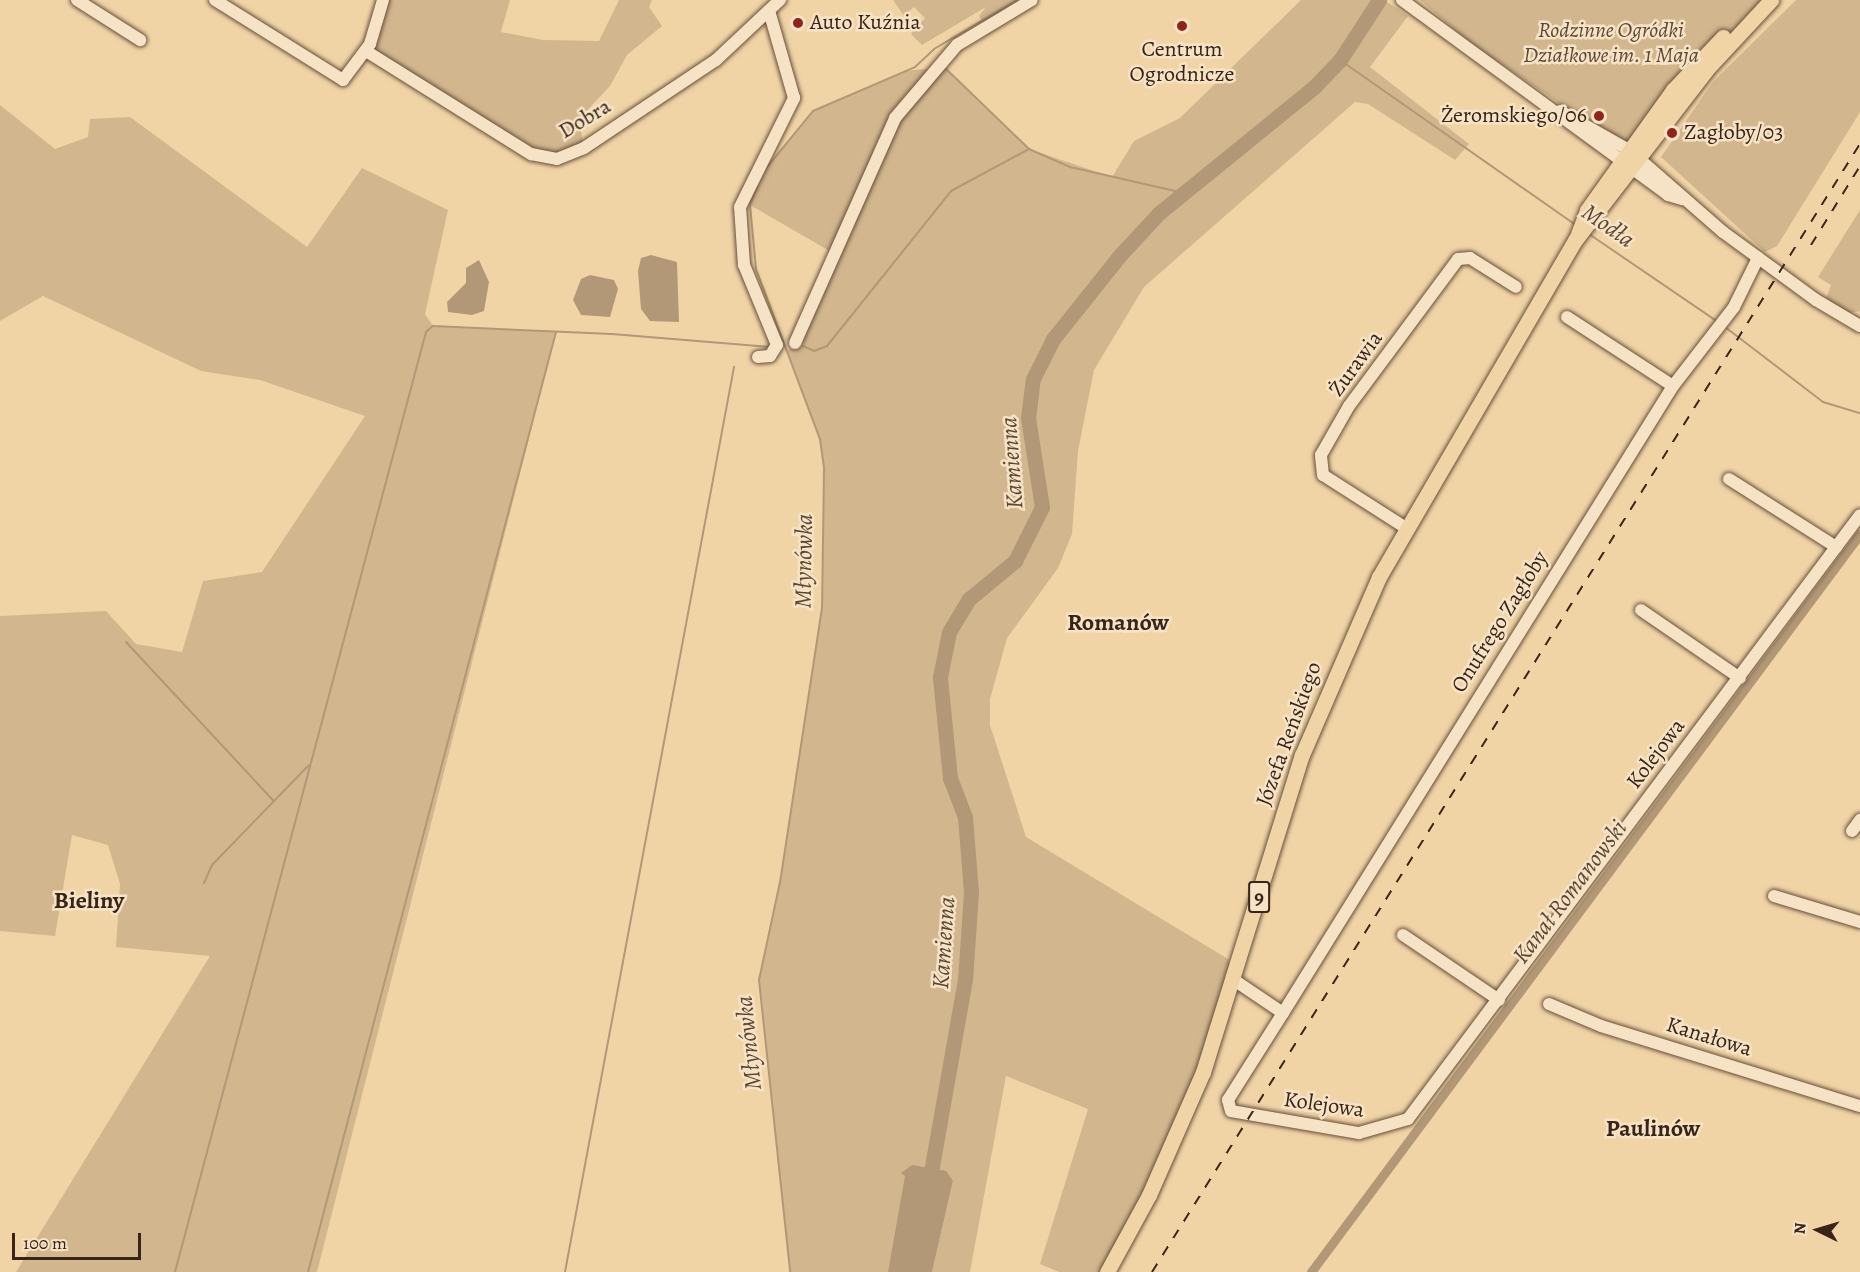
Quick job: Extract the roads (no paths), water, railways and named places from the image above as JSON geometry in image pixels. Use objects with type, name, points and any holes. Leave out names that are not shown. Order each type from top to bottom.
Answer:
[{"type":"main road","name":"9","points":[[1631,159],[1689,69],[1771,0]]},
{"type":"main road","name":"Józefa Reńskiego","points":[[1107,1272],[1174,1143],[1234,980],[1319,710],[1406,528],[1576,239],[1631,159]]},
{"type":"street","points":[[77,0],[140,40]]},
{"type":"street","points":[[215,0],[343,80],[366,51],[383,0]]},
{"type":"street","name":"Dobra","points":[[366,51],[531,154],[557,159],[584,148],[716,60],[780,0]]},
{"type":"street","points":[[795,343],[896,118],[957,45],[1032,0]]},
{"type":"street","points":[[1405,2],[1631,159],[1758,258],[1860,326]]},
{"type":"street","points":[[758,357],[770,356],[777,345],[744,265],[740,207],[794,98],[769,11]]},
{"type":"street","name":"Żurawia","points":[[1406,528],[1323,475],[1321,455],[1349,406],[1458,259],[1470,258],[1516,287]]},
{"type":"street","name":"Onufrego Zagłoby","points":[[1229,1108],[1237,1084],[1673,386],[1728,318],[1758,258]]},
{"type":"street","points":[[1567,317],[1673,386]]},
{"type":"street","points":[[1729,479],[1836,547]]},
{"type":"street","name":"Kolejowa","points":[[1229,1108],[1359,1133],[1386,1130],[1420,1107],[1860,515]]},
{"type":"street","points":[[1641,610],[1740,678]]},
{"type":"street","points":[[1852,831],[1860,819]]},
{"type":"street","points":[[1774,896],[1860,922]]},
{"type":"street","points":[[1403,935],[1499,1000]]},
{"type":"street","points":[[1234,980],[1283,1013]]},
{"type":"street","name":"Kanałowa","points":[[1549,1004],[1601,1026],[1860,1106]]},
{"type":"waterway","name":"Młynówka","points":[[764,171],[813,111],[915,67],[934,49],[1017,0]]},
{"type":"waterway","name":"Kamienna","points":[[928,1189],[965,980],[971,892],[965,817],[950,778],[940,677],[949,632],[969,599],[1015,561],[1042,507],[1028,418],[1033,379],[1053,339],[1120,255],[1159,213],[1314,87],[1340,60],[1379,0]]},
{"type":"waterway","name":"Modła","points":[[1340,60],[1574,224]]},
{"type":"waterway","points":[[803,346],[814,351],[827,346],[951,191],[1029,149],[944,67]]},
{"type":"waterway","points":[[1029,149],[1070,167],[1184,193]]},
{"type":"waterway","name":"Młynówka","points":[[757,187],[750,205],[756,269],[820,439],[824,469],[822,608],[780,882],[759,980],[790,1272]]},
{"type":"waterway","name":"Modła","points":[[1589,234],[1718,322]]},
{"type":"waterway","points":[[175,1272],[426,332],[433,326],[612,334],[769,347]]},
{"type":"waterway","name":"Modła","points":[[1725,327],[1823,402],[1860,413]]},
{"type":"waterway","points":[[308,1272],[556,332]]},
{"type":"waterway","points":[[565,1272],[734,367]]},
{"type":"waterway","name":"Kanał Romanowski","points":[[1311,1272],[1860,534]]},
{"type":"waterway","points":[[126,642],[274,801]]},
{"type":"waterway","points":[[204,883],[212,865],[309,765]]},
{"type":"railway","points":[[1152,1272],[1860,144]]},
{"type":"railway","points":[[1811,245],[1860,166]]},
{"type":"place","name":"Auto Kuźnia","points":[[798,23]]},
{"type":"place","name":"Centrum Ogrodnicze","points":[[1182,26]]},
{"type":"place","name":"Żeromskiego/06","points":[[1599,116]]},
{"type":"place","name":"Zagłoby/03","points":[[1672,133]]},
{"type":"district","name":"Romanów","points":[[1118,623]]},
{"type":"district","name":"Bieliny","points":[[89,901]]},
{"type":"district","name":"Paulinów","points":[[1653,1129]]},
{"type":"park label","name":"Rodzinne Ogródki Działkowe im. 1 Maja","points":[[1611,42]]}]
